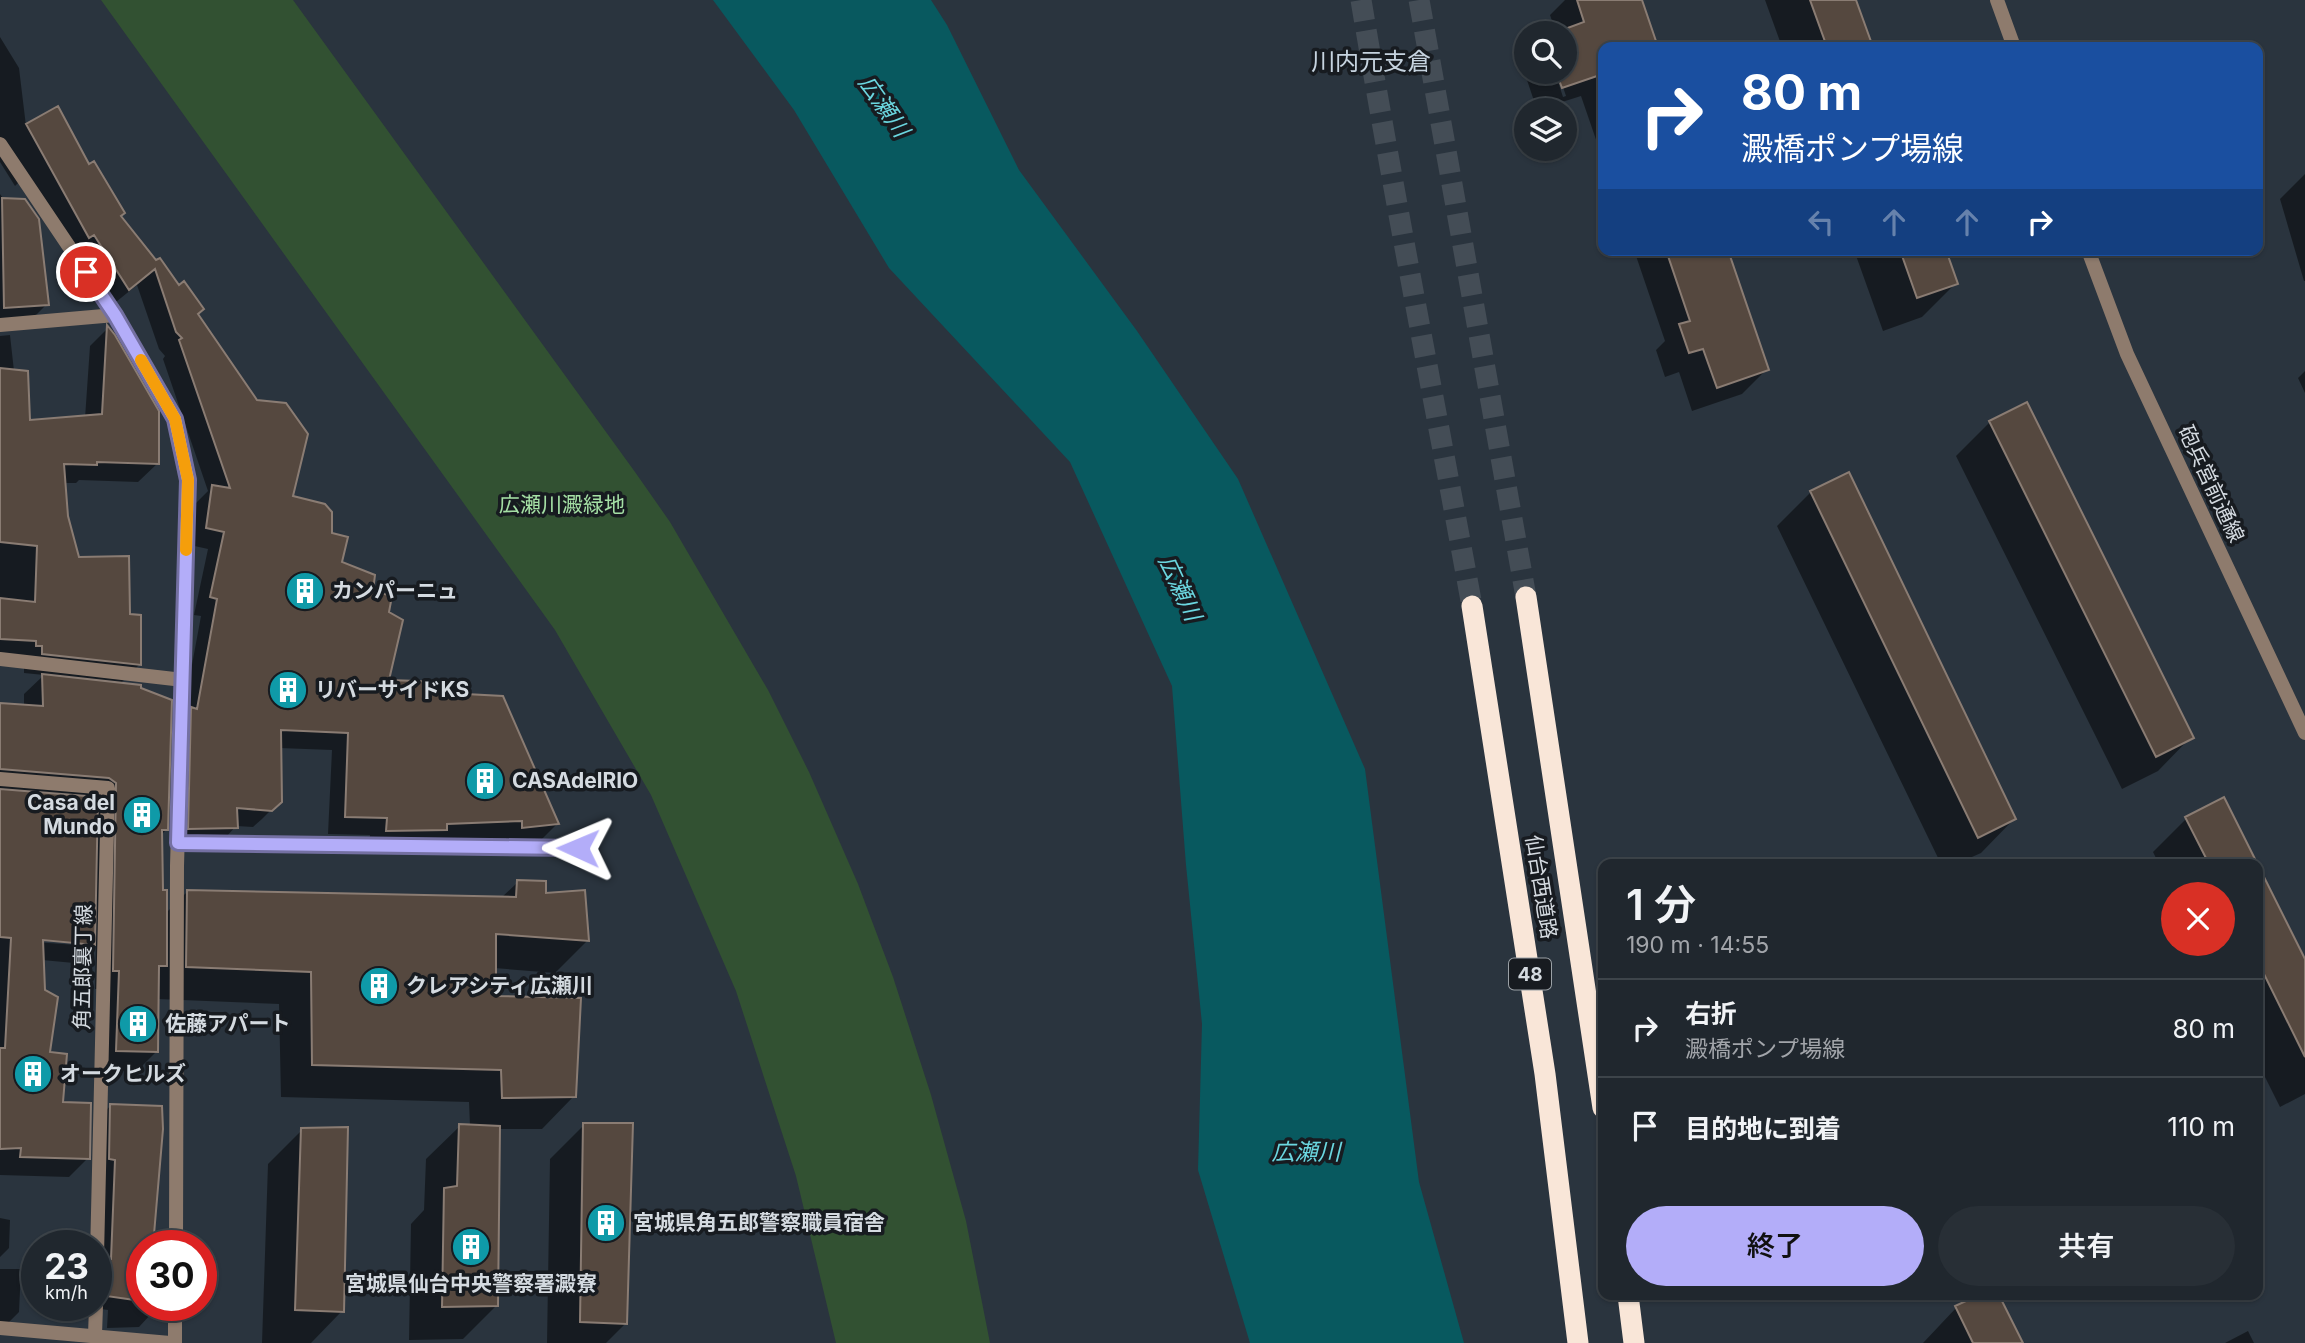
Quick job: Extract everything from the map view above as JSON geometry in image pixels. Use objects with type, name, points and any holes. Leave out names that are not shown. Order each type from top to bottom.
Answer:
[{"type":"highway","name":"仙台西道路","points":[[1526,597],[1598,1075]]},
{"type":"highway","name":"仙台西道路","points":[[1472,606],[1545,1074],[1577,1343]]},
{"type":"highway","points":[[1629,1300],[1634,1343]]},
{"type":"street","points":[[1997,0],[2012,42]]},
{"type":"street","points":[[0,144],[115,315],[175,419],[188,480],[178,843],[176,1230]]},
{"type":"street","name":"砲兵営前通線","points":[[2090,256],[2127,354],[2305,733]]},
{"type":"street","points":[[0,325],[115,315]]},
{"type":"street","points":[[0,659],[183,680]]},
{"type":"street","name":"角五郎裏丁線","points":[[0,779],[108,788],[98,1230]]},
{"type":"street","points":[[178,843],[578,848]]},
{"type":"street","points":[[95,1321],[95,1335]]},
{"type":"street","points":[[0,1328],[173,1343],[175,1321]]},
{"type":"green space","name":"広瀬川澱緑地","points":[[101,0],[293,0],[670,522],[768,690],[809,772],[858,884],[893,977],[931,1095],[966,1221],[990,1343],[836,1343],[796,1176],[736,991],[651,795],[555,630]]},
{"type":"water","name":"広瀬川","points":[[713,0],[931,0],[947,25],[1019,170],[1137,331],[1238,479],[1365,769],[1419,1182],[1464,1343],[1250,1343],[1198,1170],[1202,1024],[1172,686],[1070,462],[889,268],[794,110]]},
{"type":"building","points":[[1577,0],[1642,0],[1656,42],[1598,42],[1598,76],[1577,83],[1577,25],[1584,22]]},
{"type":"building","points":[[1810,0],[1856,0],[1871,42],[1825,42]]},
{"type":"building","points":[[58,106],[89,164],[94,161],[125,213],[121,216],[156,260],[160,258],[179,285],[184,281],[204,309],[198,314],[257,400],[286,403],[308,434],[293,496],[325,504],[332,512],[332,533],[348,537],[342,562],[375,575],[373,591],[392,596],[389,612],[403,620],[389,680],[446,682],[447,693],[503,696],[559,824],[522,828],[522,821],[447,824],[447,830],[386,831],[387,818],[345,817],[348,733],[281,730],[282,802],[272,811],[237,808],[238,828],[188,829],[191,707],[197,709],[217,599],[210,597],[224,532],[206,528],[212,485],[230,488],[179,340],[182,338],[176,332],[155,269],[129,290],[94,235],[89,238],[26,124]]},
{"type":"building","points":[[2,198],[25,199],[39,219],[49,305],[4,308]]},
{"type":"building","points":[[1668,256],[1730,256],[1769,370],[1717,388],[1703,349],[1689,353],[1679,324],[1690,321]]},
{"type":"building","points":[[1902,256],[1948,256],[1958,284],[1917,298]]},
{"type":"building","points":[[107,325],[159,411],[159,464],[64,464],[68,516],[79,557],[129,556],[130,614],[141,615],[141,665],[42,654],[42,646],[36,646],[36,641],[0,639],[0,598],[35,602],[37,546],[0,542],[0,368],[28,371],[30,420],[102,414]]},
{"type":"building","points":[[2027,402],[2194,738],[2156,757],[1989,421]]},
{"type":"building","points":[[1849,472],[2016,819],[1978,838],[1810,491]]},
{"type":"building","points":[[42,674],[141,685],[141,688],[172,700],[168,830],[162,830],[163,890],[167,890],[167,966],[159,966],[158,1052],[116,1051],[119,971],[113,971],[116,783],[109,778],[0,769],[0,703],[43,706]]},
{"type":"building","points":[[0,789],[98,797],[95,945],[43,940],[45,990],[58,997],[50,1052],[67,1054],[63,1102],[91,1103],[90,1159],[20,1157],[21,1148],[0,1149],[0,1048],[5,1048],[11,938],[0,937]]},
{"type":"building","points":[[2224,797],[2255,859],[2206,859],[2185,817]]},
{"type":"building","points":[[2263,875],[2305,959],[2305,1057],[2263,972]]},
{"type":"building","name":"クレアシティ広瀬川","points":[[517,880],[546,881],[546,893],[585,890],[589,941],[496,934],[496,996],[581,998],[576,1097],[502,1098],[501,1070],[312,1065],[311,972],[186,967],[187,890],[516,897]]},
{"type":"building","points":[[110,1104],[162,1106],[163,1129],[154,1230],[126,1230],[126,1299],[112,1297],[115,1160],[109,1159]]},
{"type":"building","name":"宮城県角五郎警察職員宿舎","points":[[583,1123],[633,1123],[627,1324],[580,1322]]},
{"type":"building","name":"宮城県仙台中央警察署澱寮","points":[[459,1124],[500,1126],[498,1306],[442,1307],[444,1188],[457,1186]]},
{"type":"building","points":[[348,1127],[344,1312],[295,1310],[301,1128]]},
{"type":"building","points":[[1968,1300],[2002,1300],[2023,1343],[1973,1343],[1955,1306]]},
{"type":"tunnel","points":[[1361,0],[1472,606]]},
{"type":"tunnel","points":[[1419,0],[1526,597]]},
{"type":"slow traffic","points":[[141,360],[175,419],[188,480],[186,550]]},
{"type":"place","name":"カンパーニュ","points":[[305,591]]},
{"type":"place","name":"リバーサイドKS","points":[[288,690]]},
{"type":"place","name":"CASAdelRIO","points":[[485,781]]},
{"type":"place","name":"Casa del Mundo","points":[[142,815]]},
{"type":"place","name":"クレアシティ広瀬川","points":[[379,986]]},
{"type":"place","name":"佐藤アパート","points":[[138,1024]]},
{"type":"place","name":"オークヒルズ","points":[[33,1074]]},
{"type":"place","name":"宮城県角五郎警察職員宿舎","points":[[606,1223]]},
{"type":"place","name":"宮城県仙台中央警察署澱寮","points":[[471,1247]]},
{"type":"district","name":"川内元支倉","points":[[1371,62]]},
{"type":"route","points":[[86,272],[115,315],[175,419],[188,480],[178,843],[578,848]]}]
